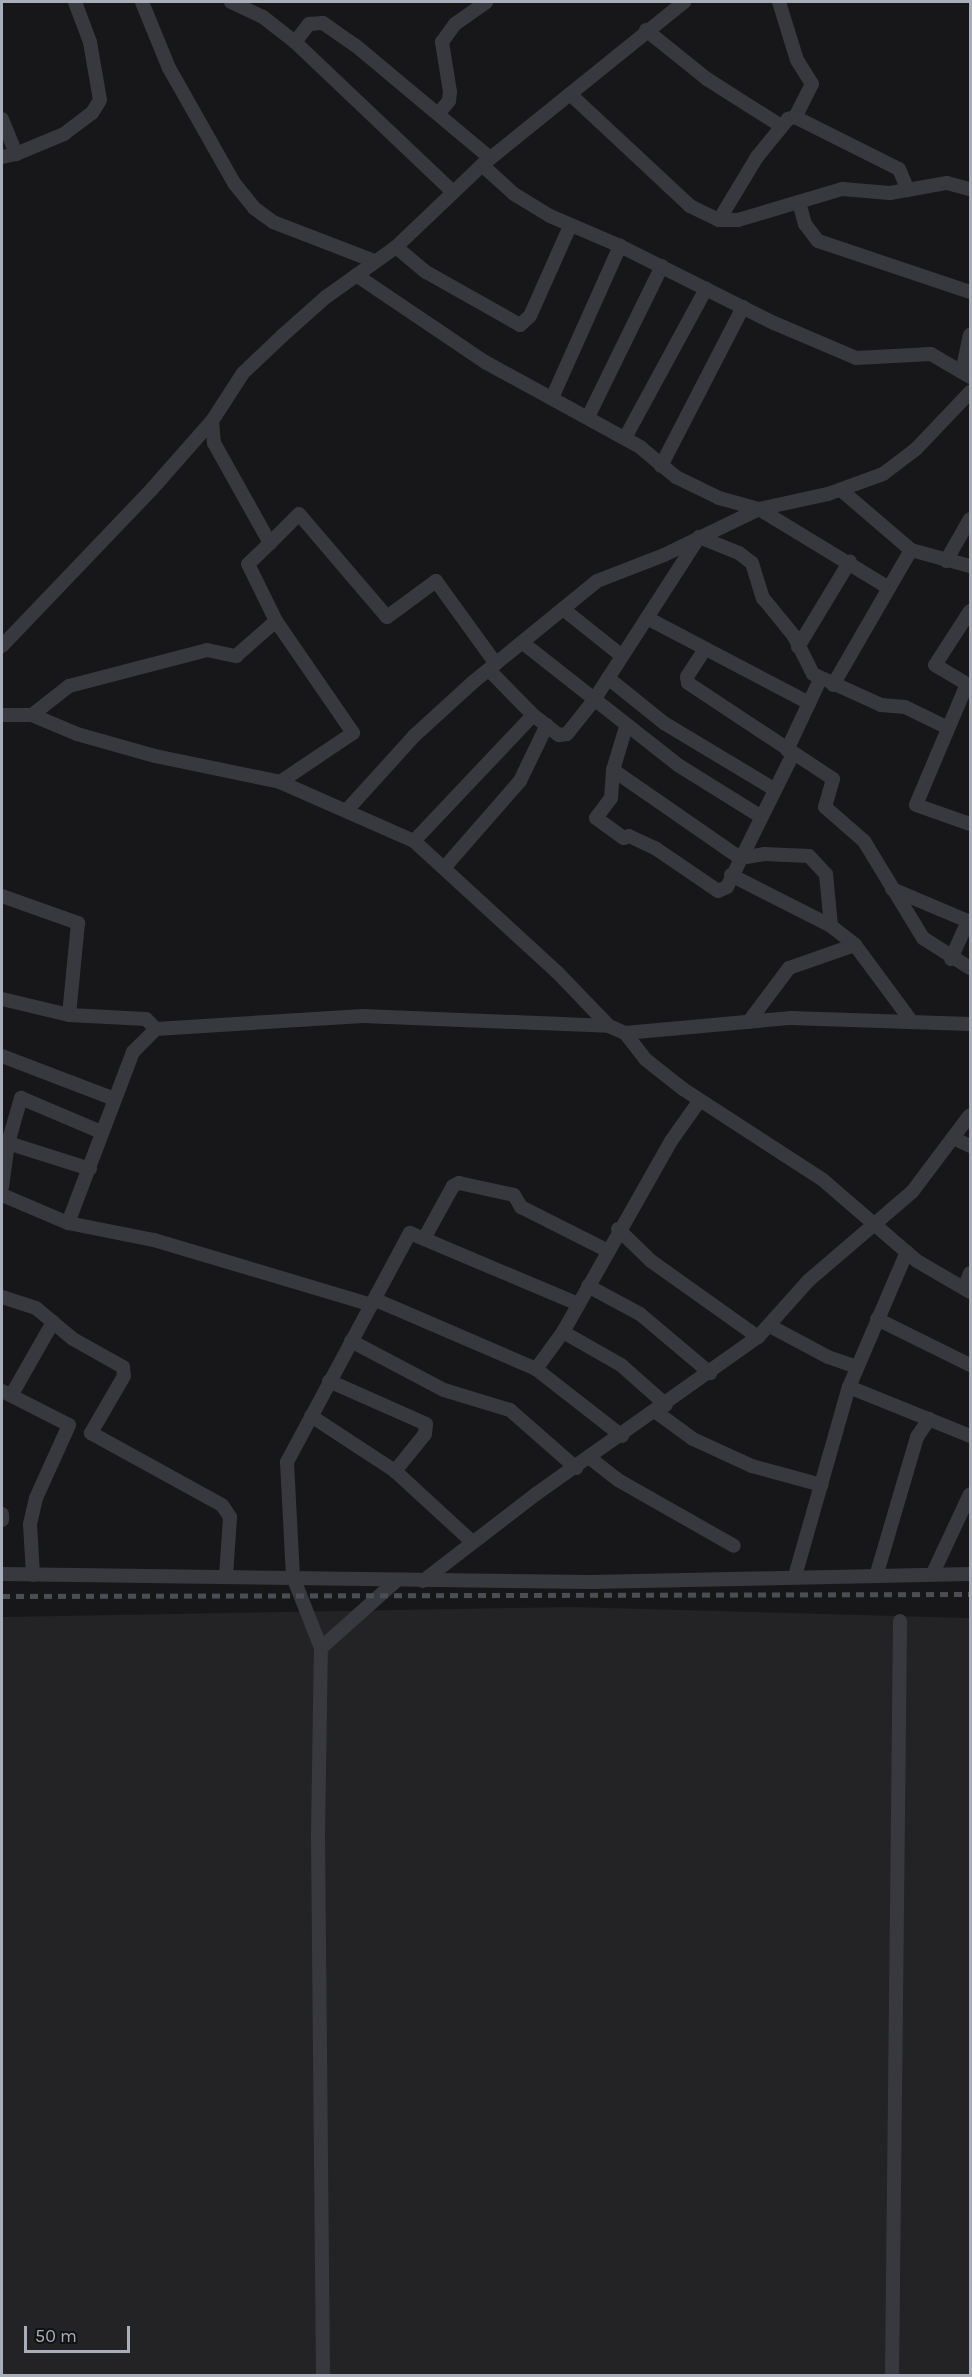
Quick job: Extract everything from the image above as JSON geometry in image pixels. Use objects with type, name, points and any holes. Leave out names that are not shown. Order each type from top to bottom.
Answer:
[{"type":"street","points":[[2,119],[9,156],[64,135],[92,113],[100,100],[90,42],[81,8],[75,2]]},
{"type":"street","points":[[142,2],[169,68],[234,183],[254,208],[273,222],[374,261]]},
{"type":"street","points":[[231,2],[263,17],[295,42],[453,192]]},
{"type":"street","points":[[438,114],[449,101],[450,92],[442,42],[455,24],[486,2]]},
{"type":"street","points":[[2,646],[107,538],[212,421],[243,373],[326,297],[396,247],[486,162],[646,30],[684,2]]},
{"type":"street","points":[[719,220],[757,157],[781,126],[795,117],[812,84],[797,60],[779,2]]},
{"type":"street","points":[[295,42],[309,24],[323,23],[438,114],[514,194],[570,226],[620,246],[743,308],[856,358],[931,354],[966,374],[970,335]]},
{"type":"street","points":[[646,30],[708,79],[781,126]]},
{"type":"street","points":[[570,94],[690,206],[719,220],[738,220],[842,189],[878,193],[947,183],[970,189]]},
{"type":"street","points":[[795,117],[899,169],[908,190]]},
{"type":"street","points":[[799,202],[808,230],[818,241],[970,292]]},
{"type":"street","points":[[396,247],[426,272],[520,325],[530,316],[570,226]]},
{"type":"street","points":[[552,398],[620,246]]},
{"type":"street","points":[[588,417],[662,266]]},
{"type":"street","points":[[356,275],[485,362],[625,438],[661,466],[703,492],[759,509],[850,561],[889,588]]},
{"type":"street","points":[[625,438],[706,289]]},
{"type":"street","points":[[661,466],[743,308]]},
{"type":"street","points":[[347,810],[414,736],[563,609],[611,573],[664,555],[759,509],[841,490],[883,474],[916,449],[970,392]]},
{"type":"street","points":[[212,421],[214,443],[270,543]]},
{"type":"street","points":[[841,490],[911,550],[946,561],[961,561],[970,566]]},
{"type":"street","points":[[280,782],[353,734],[276,621],[248,564],[299,513],[387,617],[436,581],[493,667],[533,715],[559,735],[567,734],[594,700],[699,537]]},
{"type":"street","points":[[946,561],[970,519]]},
{"type":"street","points":[[699,537],[739,552],[752,563],[763,598],[798,647],[809,668],[820,680],[881,705],[905,707],[948,728]]},
{"type":"street","points":[[833,685],[911,550]]},
{"type":"street","points":[[798,647],[850,561]]},
{"type":"street","points":[[563,609],[622,656]]},
{"type":"street","points":[[970,611],[935,665],[969,685],[948,728],[916,805],[970,824]]},
{"type":"street","points":[[647,618],[810,703]]},
{"type":"street","points":[[32,715],[63,688],[207,650],[236,656],[276,621]]},
{"type":"street","points":[[524,643],[626,727],[719,794],[760,816]]},
{"type":"street","points":[[705,649],[687,677],[688,683],[833,779],[825,807],[864,840],[923,938],[951,959],[970,968]]},
{"type":"street","points":[[608,678],[664,723],[774,789]]},
{"type":"street","points":[[626,727],[613,770],[611,798],[596,818],[624,838],[629,836],[655,848],[718,891],[727,887],[774,789],[820,680]]},
{"type":"street","points":[[2,714],[32,715],[77,734],[155,756],[280,782],[414,841],[557,972],[609,1026]]},
{"type":"street","points":[[414,841],[533,715]]},
{"type":"street","points":[[444,868],[520,781],[547,725]]},
{"type":"street","points":[[613,770],[740,858],[774,854],[809,856],[826,874],[831,926]]},
{"type":"street","points":[[731,875],[831,926],[855,945],[912,1022]]},
{"type":"street","points":[[892,889],[970,921],[951,959]]},
{"type":"street","points":[[2,896],[78,923],[69,1015]]},
{"type":"street","points":[[750,1020],[789,968],[855,945]]},
{"type":"street","points":[[2,999],[69,1015],[146,1019],[156,1029]]},
{"type":"street","points":[[69,1222],[90,1168],[112,1098],[133,1052],[156,1029],[363,1016],[609,1026],[625,1033],[678,1031],[750,1020],[970,1024]]},
{"type":"street","points":[[625,1033],[645,1059],[700,1100],[823,1180],[907,1252],[967,1290],[970,1273]]},
{"type":"street","points":[[2,1056],[112,1098]]},
{"type":"street","points":[[2,1187],[8,1143],[21,1098],[102,1132]]},
{"type":"street","points":[[536,1369],[563,1332],[618,1229],[700,1100]]},
{"type":"street","points":[[423,1581],[471,1541],[622,1436],[758,1337],[808,1281],[874,1222],[912,1192],[970,1115]]},
{"type":"street","points":[[953,1138],[970,1146]]},
{"type":"street","points":[[8,1143],[90,1168]]},
{"type":"street","points":[[425,1237],[453,1186],[459,1183],[514,1196],[528,1212],[606,1250]]},
{"type":"street","points":[[2,1195],[69,1222],[154,1240],[374,1303],[536,1369],[622,1436]]},
{"type":"street","points":[[618,1229],[651,1262],[758,1337]]},
{"type":"street","points":[[323,2376],[318,1834],[321,1648],[293,1577],[286,1467],[329,1381],[374,1303],[406,1235],[425,1237],[578,1304]]},
{"type":"street","points":[[795,1576],[849,1387],[907,1252]]},
{"type":"street","points":[[588,1286],[640,1314],[710,1373]]},
{"type":"street","points":[[2,1297],[25,1302],[73,1339],[123,1367],[124,1377],[91,1433]]},
{"type":"street","points":[[877,1319],[922,1344],[970,1365]]},
{"type":"street","points":[[53,1322],[7,1393],[69,1425],[91,1433],[222,1505],[230,1517],[226,1575]]},
{"type":"street","points":[[770,1326],[828,1357],[856,1367]]},
{"type":"street","points":[[563,1332],[621,1365],[693,1439],[753,1466],[821,1485]]},
{"type":"street","points":[[351,1341],[444,1390],[510,1410],[576,1468]]},
{"type":"street","points":[[329,1381],[426,1424],[425,1434],[395,1472]]},
{"type":"street","points":[[849,1387],[970,1436]]},
{"type":"street","points":[[311,1416],[395,1472],[471,1541]]},
{"type":"street","points":[[877,1573],[917,1437],[929,1419]]},
{"type":"street","points":[[33,1575],[30,1524],[36,1498],[69,1425]]},
{"type":"street","points":[[590,1458],[618,1480],[734,1546]]},
{"type":"street","points":[[933,1573],[970,1494]]},
{"type":"street","points":[[2,1514],[2,1520]]},
{"type":"street","points":[[2,1574],[226,1575],[396,1581],[591,1582],[877,1573],[970,1574]]},
{"type":"street","points":[[321,1648],[396,1581]]},
{"type":"street","points":[[892,2376],[900,1621]]},
{"type":"shaded area","points":[[571,1607],[970,1618],[970,2375],[2,2375],[2,1617]]},
{"type":"railway","points":[[2,1596],[970,1594]]}]
